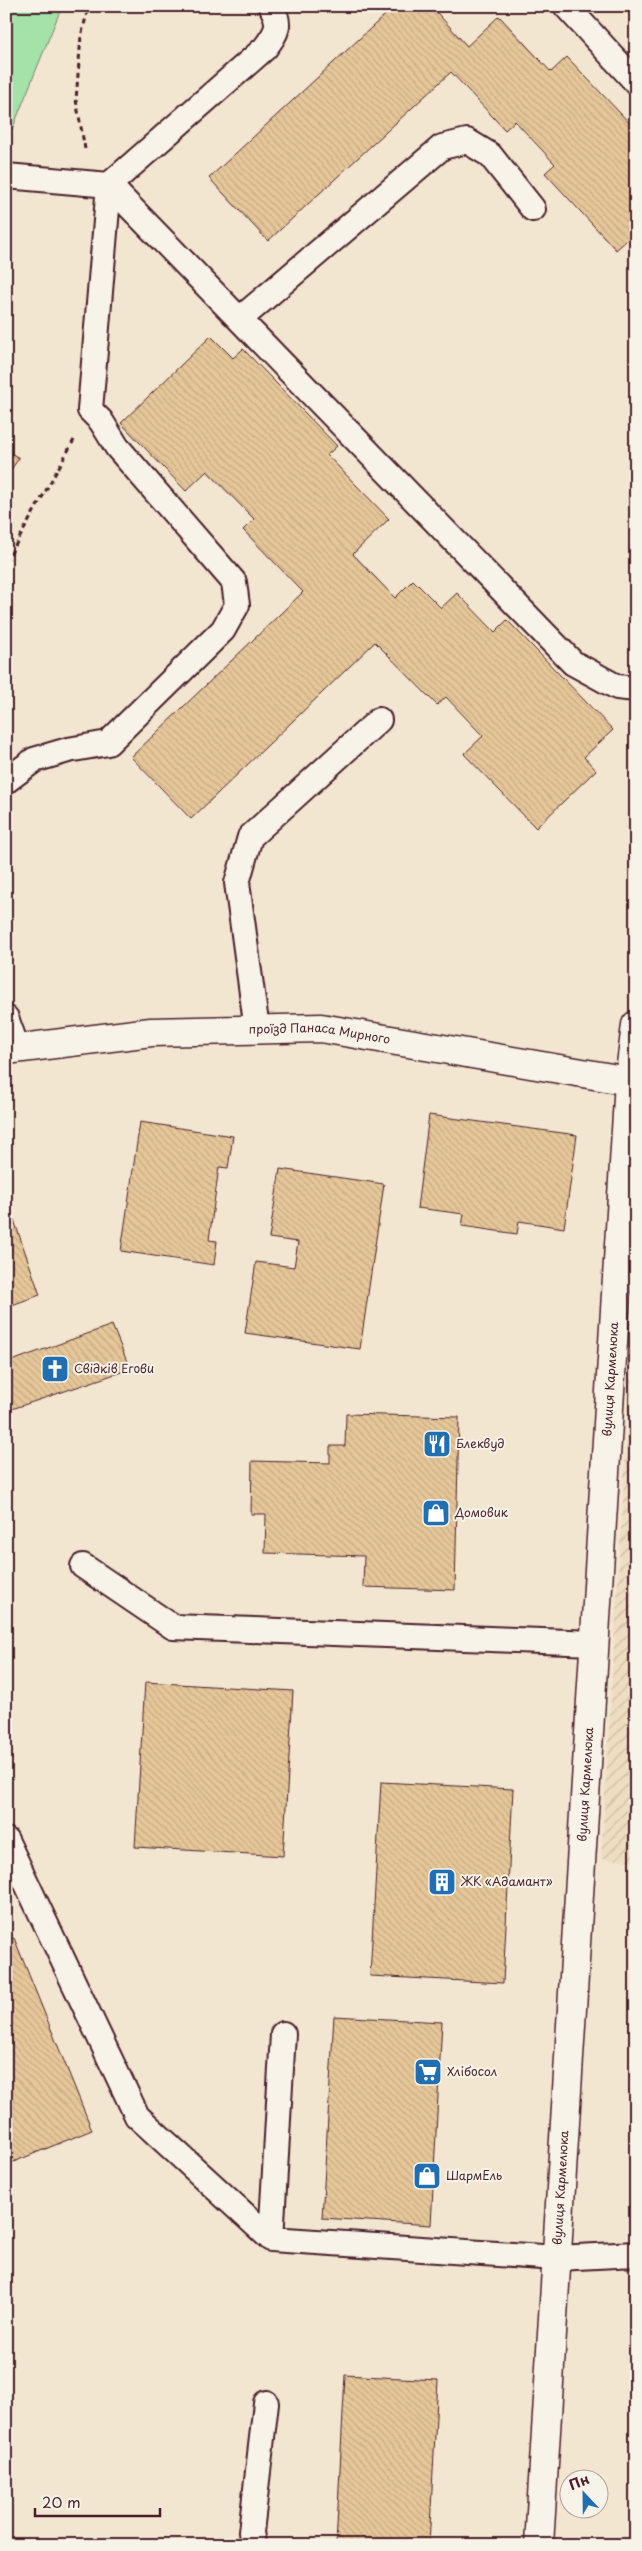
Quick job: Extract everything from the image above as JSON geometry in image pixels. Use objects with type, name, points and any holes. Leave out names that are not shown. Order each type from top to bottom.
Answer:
[{"type":"street","name":"вулиця Кармелюка","points":[[539,2545],[595,1643],[629,1180],[629,1080],[636,1025]]},
{"type":"street","name":"проїзд Панаса Мирного","points":[[12,1049],[152,1032],[321,1028],[629,1080]]},
{"type":"lane","points":[[6,781],[34,760],[68,750],[108,743],[223,630],[237,605],[234,582],[116,448],[101,421],[90,410],[109,186],[265,48],[275,35],[278,18],[271,6]]},
{"type":"lane","points":[[566,6],[636,82]]},
{"type":"lane","points":[[240,319],[442,147],[467,141],[490,155],[533,209]]},
{"type":"lane","points":[[6,176],[109,186],[573,663],[617,687],[636,689]]},
{"type":"lane","points":[[257,1030],[237,883],[250,837],[379,720]]},
{"type":"lane","points":[[6,1018],[12,1049]]},
{"type":"lane","points":[[83,1566],[173,1627],[595,1643]]},
{"type":"lane","points":[[6,1840],[137,2116],[271,2239],[557,2258],[636,2254]]},
{"type":"lane","points":[[271,2239],[283,2034]]},
{"type":"lane","points":[[254,2545],[251,2532],[266,2403]]},
{"type":"path","points":[[89,6],[81,36],[76,100],[87,164],[109,186]]},
{"type":"path","points":[[6,562],[90,410]]},
{"type":"shaded area","points":[[636,1284],[636,1861],[601,1859]]},
{"type":"green space","points":[[6,6],[62,6],[9,137],[6,136]]},
{"type":"building","points":[[379,6],[431,6],[467,46],[499,16],[551,72],[567,57],[636,130],[636,232],[616,250],[545,173],[555,164],[515,121],[505,130],[451,72],[268,241],[209,178],[386,14]]},
{"type":"building","points":[[211,336],[233,358],[243,349],[337,446],[327,455],[389,519],[353,554],[395,598],[413,580],[441,608],[457,593],[495,632],[507,620],[613,730],[584,757],[596,770],[536,828],[464,754],[483,736],[446,697],[437,705],[375,642],[191,819],[131,757],[303,592],[243,530],[254,519],[207,471],[186,491],[121,423]]},
{"type":"building","points":[[6,450],[19,458],[6,477]]},
{"type":"building","points":[[429,1115],[577,1135],[564,1228],[519,1221],[517,1234],[462,1226],[464,1214],[417,1208]]},
{"type":"building","points":[[140,1122],[233,1136],[228,1168],[219,1167],[209,1240],[217,1241],[214,1265],[121,1251]]},
{"type":"building","points":[[280,1169],[384,1184],[360,1349],[245,1333],[256,1262],[294,1267],[298,1242],[269,1238]]},
{"type":"building","points":[[6,1197],[40,1295],[6,1307]]},
{"type":"building","points":[[112,1325],[130,1369],[6,1411],[6,1363]]},
{"type":"building","points":[[346,1414],[459,1417],[455,1590],[363,1587],[364,1556],[265,1553],[266,1514],[251,1514],[252,1461],[330,1463],[330,1446],[345,1446]]},
{"type":"building","points":[[145,1682],[293,1691],[283,1856],[135,1847]]},
{"type":"building","name":"ЖК «Адамант»","points":[[381,1782],[513,1789],[503,1983],[370,1976]]},
{"type":"building","points":[[14,1938],[92,2130],[6,2165],[6,1941]]},
{"type":"building","points":[[334,2016],[442,2022],[431,2225],[322,2218]]},
{"type":"building","points":[[345,2375],[438,2380],[429,2545],[336,2545]]},
{"type":"place","name":"Свідків Егови","points":[[55,1369]]},
{"type":"place","name":"Блеквуд","points":[[437,1444]]},
{"type":"place","name":"Домовик","points":[[436,1513]]},
{"type":"place","name":"ЖК «Адамант»","points":[[442,1882]]},
{"type":"place","name":"Хлібосол","points":[[428,2072]]},
{"type":"place","name":"ШармЕль","points":[[427,2176]]}]
